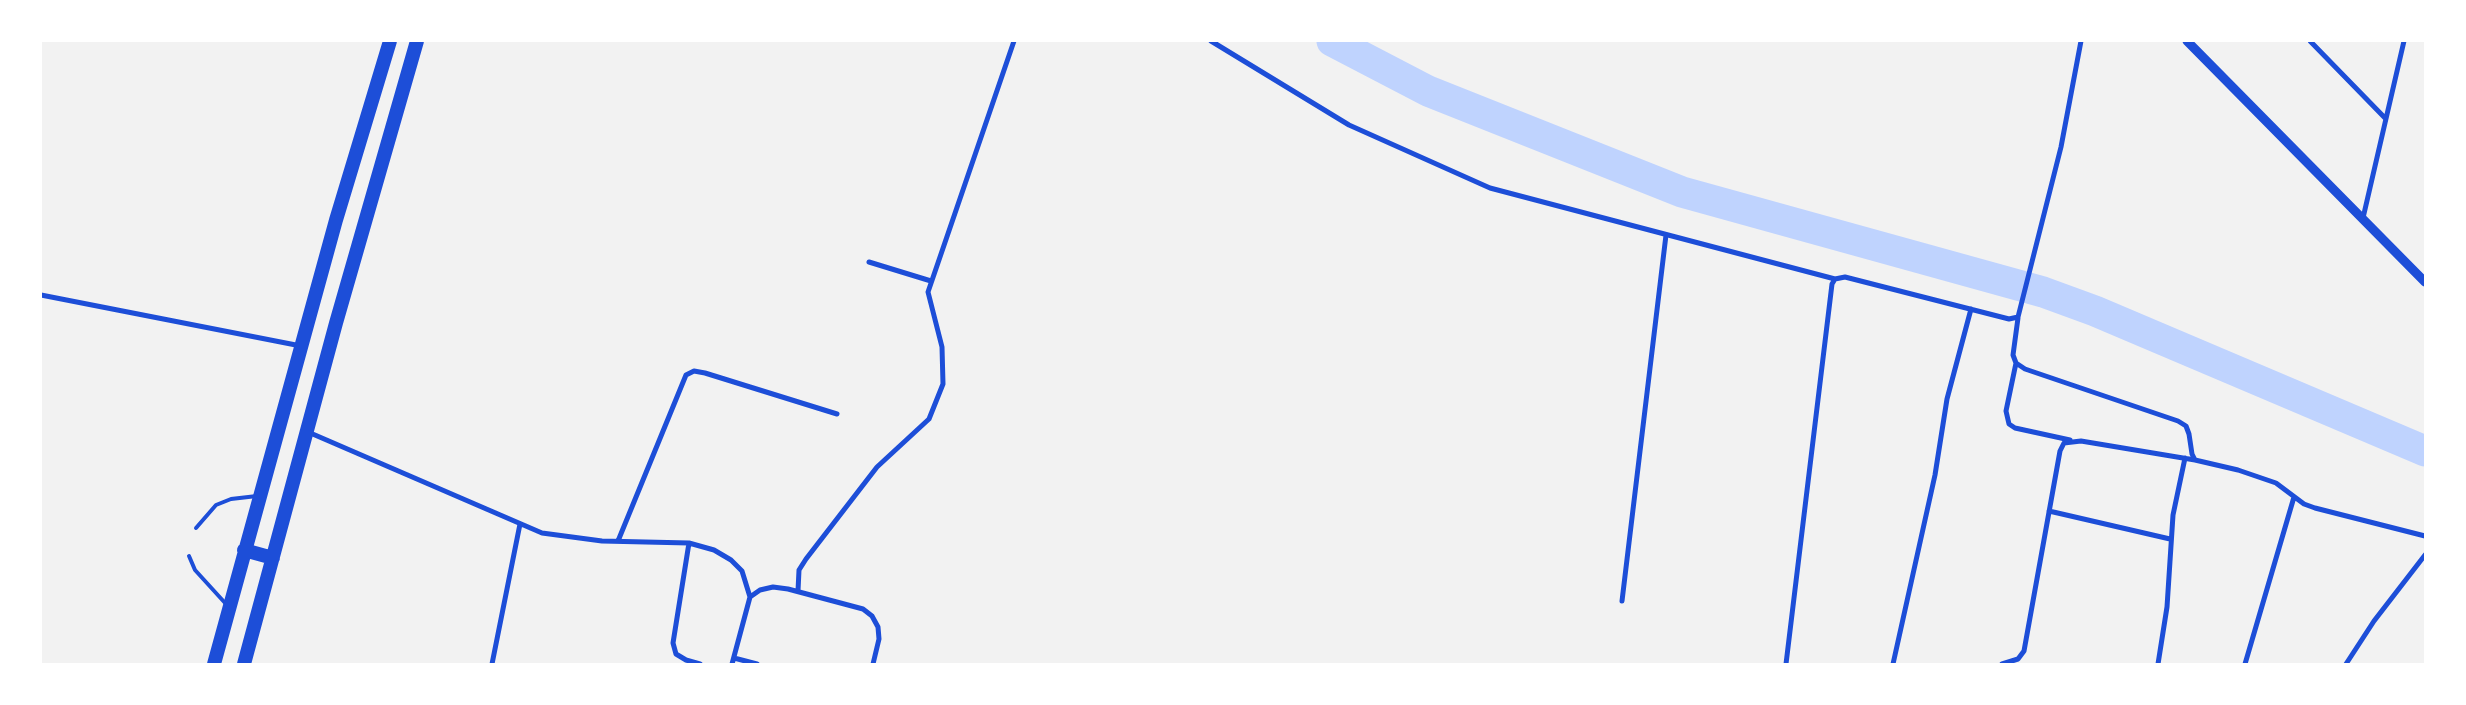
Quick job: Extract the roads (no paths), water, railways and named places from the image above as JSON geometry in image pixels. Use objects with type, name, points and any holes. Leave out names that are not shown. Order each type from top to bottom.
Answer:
[{"type":"highway","points":[[214,664],[301,346],[390,41]]},
{"type":"highway","points":[[244,664],[336,323],[417,41]]},
{"type":"highway","points":[[244,550],[273,558]]},
{"type":"street","points":[[798,591],[799,570],[806,559],[877,467],[929,419],[943,384],[942,348],[928,292],[1014,41]]},
{"type":"street","points":[[1211,41],[1349,125],[1490,188],[1835,279],[1845,277],[2012,320],[2018,317]]},
{"type":"street","points":[[2081,41],[2061,147],[2037,249],[2018,317],[2012,355],[2016,362],[2025,369],[2178,421],[2186,426],[2195,460]]},
{"type":"street","points":[[2187,41],[2425,282]]},
{"type":"street","points":[[2310,41],[2385,118]]},
{"type":"street","points":[[2363,218],[2404,41]]},
{"type":"street","points":[[1622,601],[1666,235]]},
{"type":"street","points":[[869,262],[931,281]]},
{"type":"street","points":[[1786,664],[1831,290],[1835,279]]},
{"type":"street","points":[[41,295],[301,346]]},
{"type":"street","points":[[1892,664],[1935,475],[1947,399],[1971,309]]},
{"type":"street","points":[[2016,362],[2006,412],[2009,424],[2015,428],[2072,441],[2185,458],[2252,474],[2276,483],[2294,497],[2315,508],[2425,536]]},
{"type":"street","points":[[618,541],[686,375],[694,371],[705,373],[837,414]]},
{"type":"street","points":[[308,432],[542,533],[572,538],[689,543],[714,550],[732,560],[742,571],[750,597],[733,661],[757,664]]},
{"type":"street","points":[[2002,664],[2018,659],[2024,651],[2060,451],[2064,443],[2072,441]]},
{"type":"street","points":[[2158,664],[2167,607],[2170,539],[2185,458]]},
{"type":"street","points":[[2245,664],[2294,497]]},
{"type":"street","points":[[2049,511],[2170,539]]},
{"type":"street","points":[[492,664],[520,524]]},
{"type":"street","points":[[689,543],[673,643],[676,654],[686,660],[700,664]]},
{"type":"street","points":[[2346,664],[2374,621],[2425,555]]},
{"type":"street","points":[[750,597],[760,590],[772,587],[798,591],[863,610],[872,616],[878,627],[874,664]]},
{"type":"lane","points":[[196,528],[216,505],[231,499],[259,496]]},
{"type":"lane","points":[[189,556],[195,570],[229,608]]},
{"type":"waterway","points":[[1332,41],[1428,91],[1682,192],[2043,292],[2095,311],[2425,451]]}]
